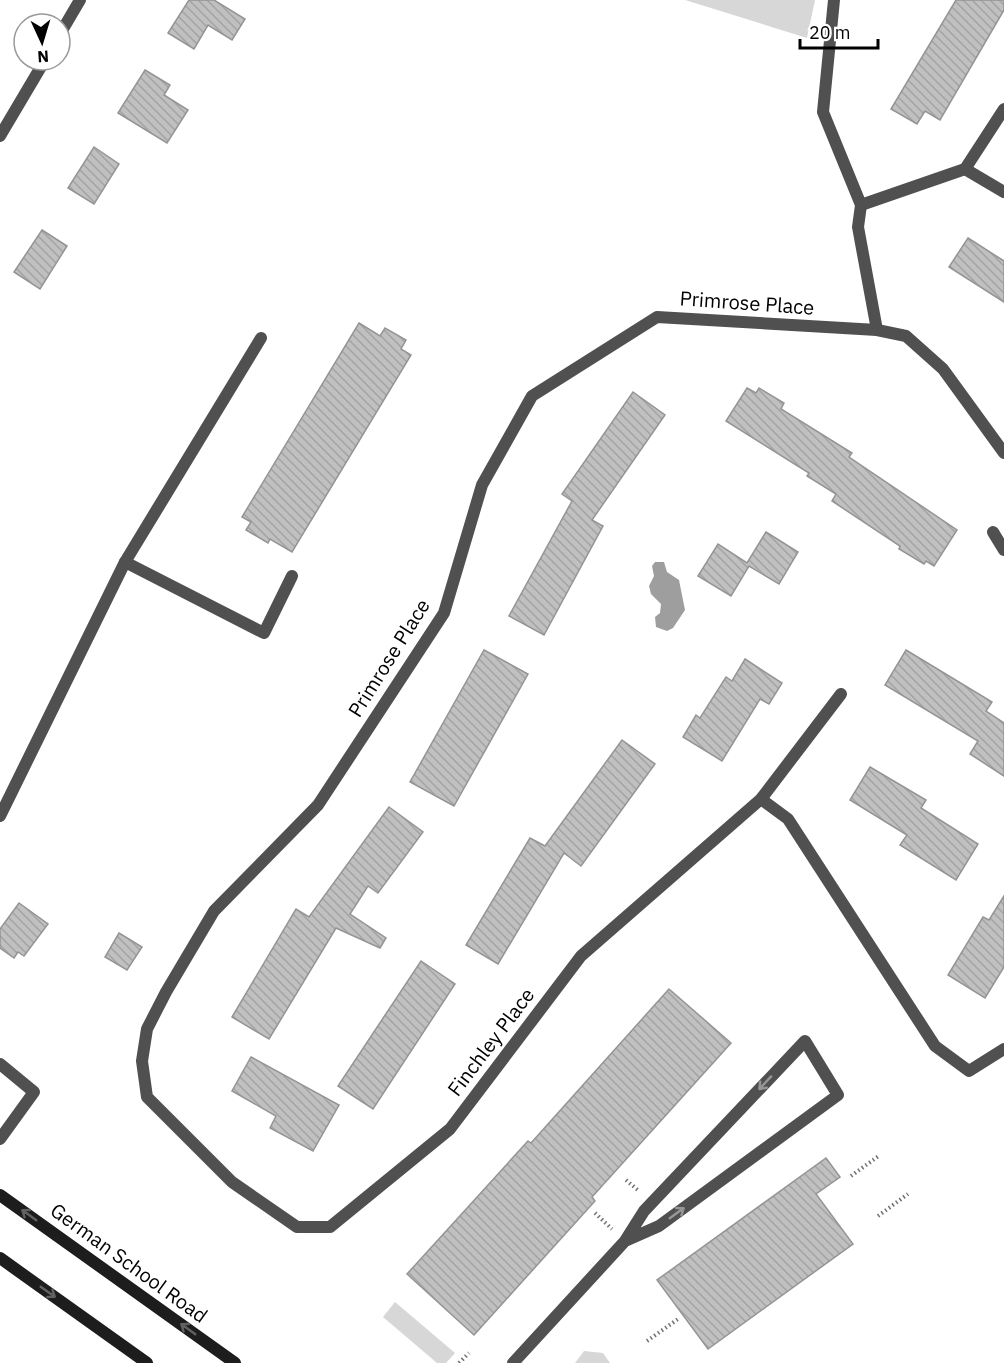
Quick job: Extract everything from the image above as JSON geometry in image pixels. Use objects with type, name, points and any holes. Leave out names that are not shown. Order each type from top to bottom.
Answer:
[{"type":"street","points":[[72,14],[80,0]]},
{"type":"street","points":[[834,0],[822,112],[861,205],[858,227],[877,330]]},
{"type":"street","points":[[0,136],[38,72]]},
{"type":"street","points":[[861,205],[965,169],[1004,109]]},
{"type":"street","points":[[965,169],[1004,192]]},
{"type":"street","name":"Primrose Place","points":[[232,1182],[147,1097],[142,1061],[147,1029],[214,911],[318,806],[444,613],[482,485],[532,396],[657,317],[877,330],[906,336],[943,369],[1004,453]]},
{"type":"street","points":[[0,816],[125,562],[261,338]]},
{"type":"street","points":[[993,532],[1004,550]]},
{"type":"street","points":[[125,562],[264,633],[292,576]]},
{"type":"street","name":"Finchley Place","points":[[232,1182],[297,1227],[330,1227],[450,1129],[581,956],[761,798],[841,694]]},
{"type":"street","points":[[761,798],[788,819],[935,1046],[969,1071],[1004,1049]]},
{"type":"street","points":[[513,1363],[626,1241],[644,1211],[805,1041],[838,1095],[659,1226],[626,1241]]},
{"type":"street","points":[[0,1064],[34,1092],[0,1139]]},
{"type":"street","name":"German School Road","points":[[0,1195],[235,1363]]},
{"type":"street","points":[[0,1258],[147,1363]]},
{"type":"path","points":[[851,1176],[880,1155]]},
{"type":"path","points":[[626,1180],[644,1195]]},
{"type":"path","points":[[878,1216],[908,1194]]},
{"type":"path","points":[[595,1213],[612,1229]]},
{"type":"path","points":[[647,1341],[678,1319]]},
{"type":"path","points":[[459,1363],[468,1353]]},
{"type":"shaded area","points":[[685,0],[815,0],[807,38]]},
{"type":"shaded area","points":[[655,562],[664,562],[667,572],[679,580],[685,610],[673,628],[667,631],[656,627],[655,617],[660,613],[661,604],[651,594],[649,586],[654,576],[652,566]]},
{"type":"shaded area","points":[[395,1302],[455,1353],[446,1363],[437,1363],[383,1317]]},
{"type":"shaded area","points":[[584,1351],[603,1353],[610,1363],[575,1363]]},
{"type":"building","points":[[189,0],[214,0],[245,19],[232,40],[208,25],[194,49],[168,33]]},
{"type":"building","points":[[956,0],[1004,0],[1004,10],[940,120],[925,111],[917,124],[891,109]]},
{"type":"building","points":[[145,70],[170,85],[164,95],[188,110],[167,143],[118,113]]},
{"type":"building","points":[[94,147],[119,164],[94,204],[68,188]]},
{"type":"building","points":[[42,230],[67,246],[40,289],[14,272]]},
{"type":"building","points":[[968,238],[1004,261],[1004,302],[949,267]]},
{"type":"building","points":[[359,323],[380,336],[385,328],[406,340],[401,349],[411,355],[292,552],[270,539],[268,543],[246,530],[251,522],[242,517]]},
{"type":"building","points":[[747,388],[756,393],[759,388],[784,403],[781,409],[852,453],[849,457],[957,530],[934,566],[926,561],[924,564],[899,549],[900,546],[832,501],[836,494],[807,476],[809,473],[726,421]]},
{"type":"building","points":[[633,392],[665,415],[592,520],[603,526],[544,635],[509,616],[572,501],[562,494]]},
{"type":"building","points":[[766,532],[798,552],[779,584],[749,566],[731,596],[698,576],[718,544],[747,563]]},
{"type":"building","points":[[484,650],[528,674],[454,806],[410,782]]},
{"type":"building","points":[[906,650],[992,702],[986,711],[1004,723],[1004,776],[970,754],[978,741],[885,685]]},
{"type":"building","points":[[745,659],[782,683],[769,704],[760,699],[722,761],[683,737],[696,715],[700,718],[726,677],[732,681]]},
{"type":"building","points":[[622,740],[655,764],[581,866],[564,853],[498,964],[466,945],[530,838],[545,846]]},
{"type":"building","points":[[870,767],[926,800],[921,808],[978,844],[956,880],[900,845],[907,835],[850,800]]},
{"type":"building","points":[[389,807],[423,832],[378,893],[368,886],[350,914],[386,938],[380,948],[336,928],[269,1039],[232,1017],[296,909],[309,917]]},
{"type":"building","points":[[1004,896],[1004,967],[985,998],[948,975],[983,917],[989,920]]},
{"type":"building","points":[[19,903],[48,924],[24,956],[18,952],[14,958],[0,948],[0,929]]},
{"type":"building","points":[[119,933],[142,947],[127,970],[105,957]]},
{"type":"building","points":[[421,961],[455,984],[373,1109],[338,1086]]},
{"type":"building","points":[[669,989],[731,1043],[592,1197],[595,1201],[474,1335],[407,1274],[528,1141],[531,1143]]},
{"type":"building","points":[[251,1057],[339,1105],[313,1151],[270,1128],[276,1116],[232,1091]]},
{"type":"building","points":[[826,1158],[840,1177],[816,1194],[853,1244],[708,1349],[657,1280]]}]
